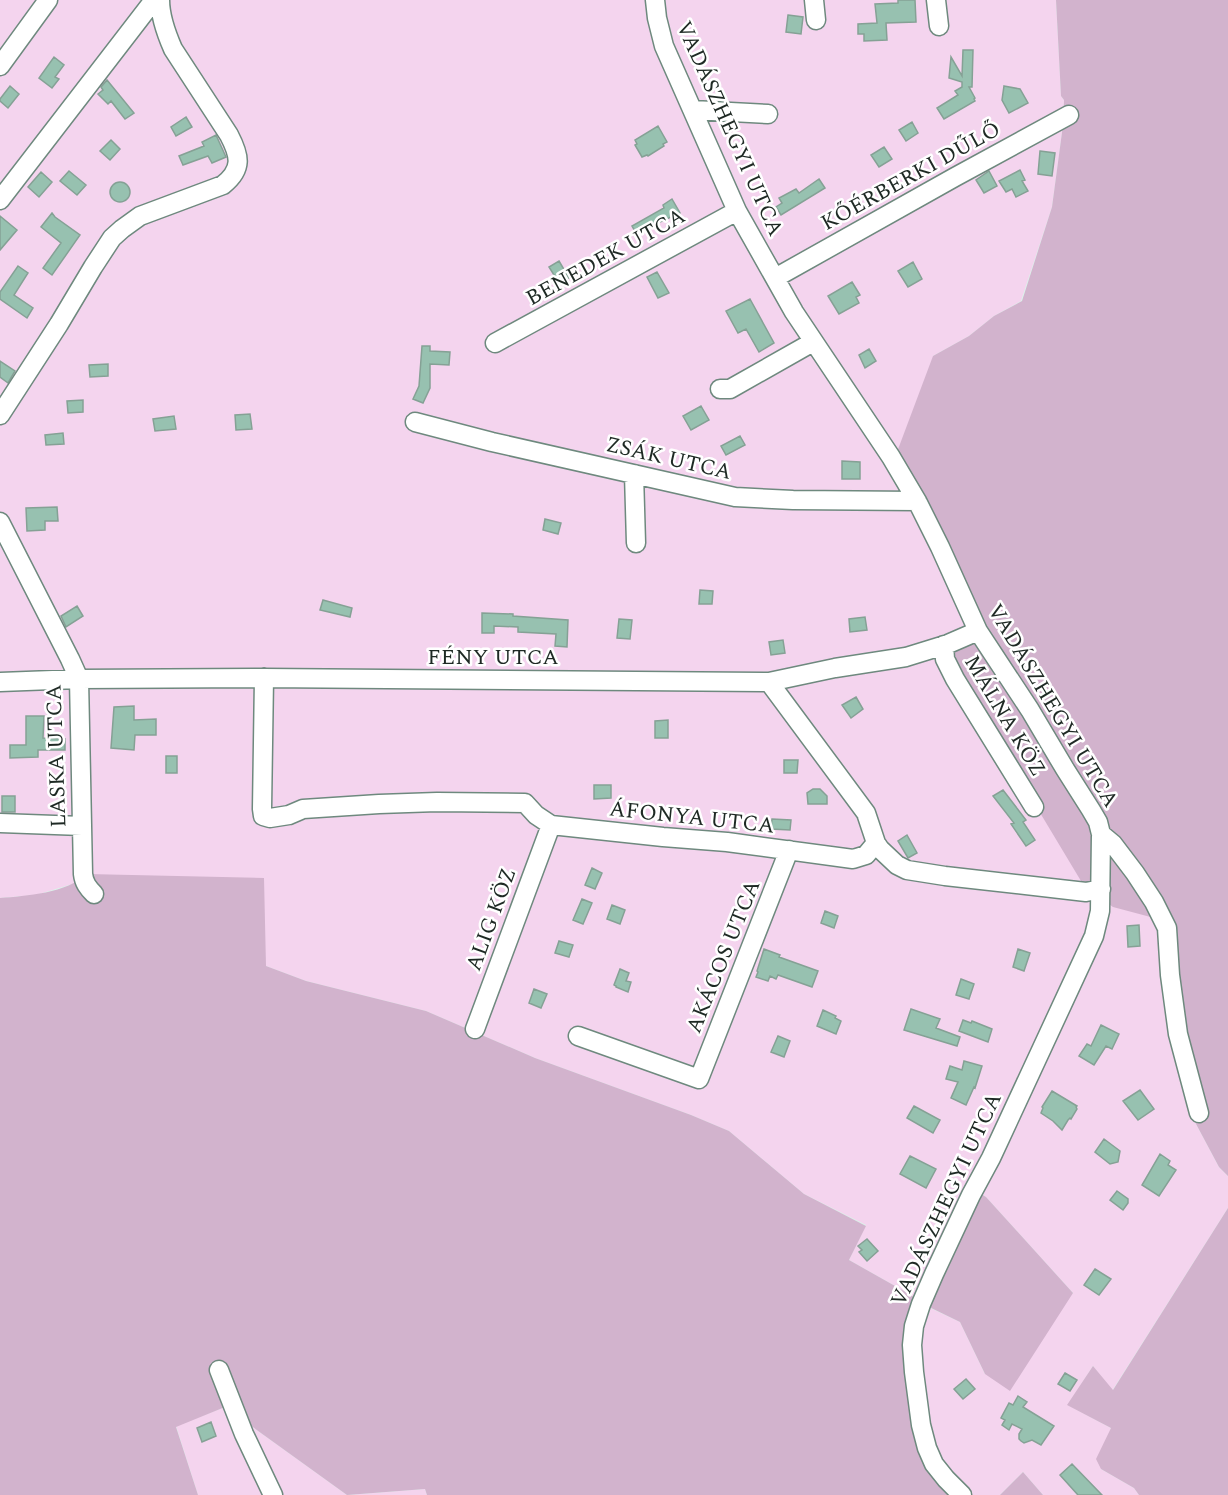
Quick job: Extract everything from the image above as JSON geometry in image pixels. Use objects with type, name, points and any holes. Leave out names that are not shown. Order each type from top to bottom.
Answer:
[{"type":"street","points":[[0,66],[48,0]]},
{"type":"street","points":[[0,200],[154,0]]},
{"type":"street","points":[[0,416],[112,238],[140,216],[223,185],[236,170],[238,159],[229,135],[173,49],[166,34],[160,0]]},
{"type":"street","name":"VADÁSZHEGYI UTCA","points":[[655,0],[664,46],[737,211],[794,312],[891,457],[917,501],[978,631],[1091,810],[1098,822],[1101,834],[1100,911],[1088,951],[991,1158],[971,1195],[921,1304],[914,1326],[912,1345],[914,1372],[921,1425],[927,1448],[934,1464],[962,1495]]},
{"type":"street","points":[[814,0],[816,20]]},
{"type":"street","points":[[936,0],[939,26]]},
{"type":"street","points":[[693,110],[768,114]]},
{"type":"street","name":"KŐÉRBERKI DŰLŐ","points":[[775,278],[1069,116]]},
{"type":"street","name":"BENEDEK UTCA","points":[[495,343],[737,211]]},
{"type":"street","points":[[720,389],[730,389],[813,342]]},
{"type":"street","name":"ZSÁK UTCA","points":[[415,422],[492,442],[735,497],[917,501]]},
{"type":"street","points":[[633,474],[636,543]]},
{"type":"street","name":"LASKA UTCA","points":[[0,522],[79,679],[83,880],[94,894]]},
{"type":"street","name":"FÉNY UTCA","points":[[0,682],[79,679],[264,678],[770,682],[835,668],[906,657],[978,631]]},
{"type":"street","name":"MÁLNA KÖZ","points":[[944,645],[945,658],[955,679],[1034,807]]},
{"type":"street","points":[[264,678],[263,816],[270,818],[289,815],[303,809],[379,804],[525,803],[550,825]]},
{"type":"street","points":[[770,682],[866,813],[876,843],[897,865],[908,870],[945,876],[1086,892],[1101,889]]},
{"type":"street","points":[[0,823],[82,826]]},
{"type":"street","name":"ÁFONYA UTCA","points":[[550,825],[727,842],[853,859],[866,855],[876,843]]},
{"type":"street","name":"ALIG KÖZ","points":[[475,1029],[550,825]]},
{"type":"street","points":[[1101,834],[1113,844],[1135,873],[1154,902],[1167,928],[1170,975],[1178,1034],[1199,1113]]},
{"type":"street","name":"AKÁCOS UTCA","points":[[578,1036],[699,1079],[789,850]]},
{"type":"street","points":[[219,1370],[244,1434],[273,1495]]},
{"type":"shaded area","points":[[0,0],[1056,0],[1061,96],[1064,100],[1063,125],[1052,207],[1021,301],[994,316],[969,336],[933,356],[965,626],[1158,919],[1174,1040],[1187,1107],[1219,1167],[1228,1176],[1228,1208],[1112,1391],[1093,1366],[1068,1405],[1111,1428],[1101,1469],[1134,1488],[1139,1495],[1043,1495],[1023,1472],[1000,1495],[962,1495],[946,1479],[914,1372],[924,1305],[960,1322],[985,1374],[1073,1293],[979,1192],[921,1304],[911,1295],[849,1260],[866,1225],[804,1194],[729,1131],[535,1058],[426,1011],[306,981],[266,966],[79,882],[36,895],[0,898]]},
{"type":"shaded area","points":[[1056,0],[1228,0],[1228,1176],[1219,1167],[1187,1107],[1174,1040],[1158,919],[1113,907],[1084,886],[949,661],[965,626],[963,615],[897,452],[933,356],[969,336],[994,316],[1022,301],[1052,207],[1063,125],[1064,100],[1061,96]]},
{"type":"shaded area","points":[[87,874],[264,878],[266,966],[306,981],[426,1011],[535,1058],[729,1131],[804,1194],[866,1226],[849,1260],[911,1295],[921,1304],[978,1192],[986,1197],[1073,1293],[1010,1391],[985,1374],[960,1322],[925,1305],[914,1326],[921,1425],[962,1495],[427,1495],[425,1489],[347,1495],[225,1407],[176,1427],[198,1495],[0,1495],[0,898],[34,895],[58,889]]},
{"type":"shaded area","points":[[1228,1208],[1228,1495],[1139,1495],[1134,1488],[1101,1469],[1096,1459],[1111,1428],[1067,1405],[1093,1366],[1113,1390]]},
{"type":"shaded area","points":[[225,1407],[347,1495],[198,1495],[176,1426]]},
{"type":"shaded area","points":[[1023,1472],[1043,1495],[1000,1495]]},
{"type":"shaded area","points":[[425,1489],[427,1495],[347,1495]]},
{"type":"building","points":[[898,0],[915,0],[916,22],[886,23],[887,40],[864,41],[864,34],[858,34],[858,24],[877,23],[875,4],[898,3]]},
{"type":"building","points":[[788,15],[803,17],[801,34],[786,32]]},
{"type":"building","points":[[963,50],[973,50],[972,87],[969,87],[975,101],[944,119],[937,108],[958,95],[955,91],[962,87],[962,82],[949,78],[951,57],[962,76]]},
{"type":"building","points":[[54,57],[64,65],[55,77],[59,79],[52,88],[39,78]]},
{"type":"building","points":[[107,80],[134,113],[125,119],[111,101],[108,104],[98,94],[103,90],[101,87]]},
{"type":"building","points":[[10,86],[19,94],[8,108],[0,99]]},
{"type":"building","points":[[1004,86],[1020,89],[1028,103],[1009,113],[1002,100]]},
{"type":"building","points":[[186,117],[192,127],[176,136],[171,127]]},
{"type":"building","points":[[912,122],[918,133],[906,141],[899,130]]},
{"type":"building","points":[[658,126],[667,142],[648,156],[642,157],[635,145],[637,144],[635,140]]},
{"type":"building","points":[[216,135],[226,157],[212,163],[208,156],[183,165],[179,156],[204,146],[202,142]]},
{"type":"building","points":[[111,140],[120,149],[110,160],[100,151]]},
{"type":"building","points":[[884,147],[892,159],[879,167],[871,155]]},
{"type":"building","points":[[1040,151],[1055,153],[1052,176],[1038,174]]},
{"type":"building","points":[[1020,170],[1025,180],[1022,181],[1028,191],[1016,197],[1012,189],[1006,192],[999,181]]},
{"type":"building","points":[[69,171],[86,185],[77,195],[60,181]]},
{"type":"building","points":[[989,171],[997,186],[984,193],[976,180]]},
{"type":"building","points":[[41,172],[52,182],[39,197],[28,187]]},
{"type":"building","points":[[819,179],[825,188],[781,215],[776,207],[782,203],[779,198],[796,189],[799,193]]},
{"type":"building","points":[[120,182],[127,185],[130,192],[127,199],[120,202],[113,199],[110,192],[113,185]]},
{"type":"building","points":[[672,199],[680,213],[636,233],[632,226],[664,208],[663,205]]},
{"type":"building","points":[[52,213],[80,235],[52,275],[43,268],[61,243],[41,227]]},
{"type":"building","points":[[0,216],[17,230],[0,250]]},
{"type":"building","points":[[559,261],[569,278],[559,283],[549,267]]},
{"type":"building","points":[[913,262],[922,279],[908,287],[898,271]]},
{"type":"building","points":[[18,266],[28,273],[14,295],[33,308],[27,318],[0,299],[0,292]]},
{"type":"building","points":[[657,272],[669,293],[658,298],[647,277]]},
{"type":"building","points":[[852,282],[860,295],[856,297],[859,303],[839,314],[828,296]]},
{"type":"building","points":[[750,299],[774,343],[759,352],[746,329],[738,333],[726,311]]},
{"type":"building","points":[[422,346],[430,346],[430,351],[450,352],[449,365],[430,364],[430,388],[423,403],[413,399],[419,386]]},
{"type":"building","points":[[869,349],[876,361],[865,368],[859,355]]},
{"type":"building","points":[[0,361],[15,371],[8,383],[0,377]]},
{"type":"building","points":[[108,364],[108,376],[90,377],[89,365]]},
{"type":"building","points":[[83,400],[83,412],[68,413],[67,401]]},
{"type":"building","points":[[701,406],[709,420],[691,430],[683,416]]},
{"type":"building","points":[[250,414],[252,429],[236,430],[235,415]]},
{"type":"building","points":[[174,416],[176,429],[155,431],[153,419]]},
{"type":"building","points":[[63,433],[64,444],[46,445],[45,435]]},
{"type":"building","points":[[740,436],[745,445],[726,455],[721,446]]},
{"type":"building","points":[[842,461],[860,462],[860,479],[842,479]]},
{"type":"building","points":[[57,507],[58,521],[45,521],[45,530],[27,531],[26,508]]},
{"type":"building","points":[[545,519],[561,523],[558,534],[543,530]]},
{"type":"building","points":[[700,590],[713,591],[712,604],[699,604]]},
{"type":"building","points":[[323,600],[352,608],[350,617],[320,610]]},
{"type":"building","points":[[77,606],[83,616],[66,627],[61,616]]},
{"type":"building","points":[[482,613],[568,620],[567,647],[555,646],[556,634],[518,632],[518,627],[494,626],[494,633],[482,633]]},
{"type":"building","points":[[865,617],[867,630],[850,632],[849,619]]},
{"type":"building","points":[[619,619],[632,620],[630,639],[617,638]]},
{"type":"building","points":[[783,640],[785,653],[771,655],[769,642]]},
{"type":"building","points":[[856,697],[863,709],[851,718],[842,705]]},
{"type":"building","points":[[134,706],[134,720],[156,719],[156,735],[135,735],[134,750],[111,748],[114,707]]},
{"type":"building","points":[[26,716],[44,716],[43,738],[65,739],[65,750],[38,750],[38,757],[10,758],[10,745],[26,745]]},
{"type":"building","points":[[668,720],[668,738],[655,738],[655,721]]},
{"type":"building","points":[[166,756],[177,756],[177,773],[166,773]]},
{"type":"building","points":[[784,760],[798,760],[797,773],[784,773]]},
{"type":"building","points":[[594,785],[611,785],[611,798],[594,799]]},
{"type":"building","points":[[813,789],[820,789],[827,796],[827,804],[808,804],[807,793]]},
{"type":"building","points":[[1003,790],[1026,820],[1023,822],[1035,840],[1026,846],[1011,824],[1014,823],[993,796]]},
{"type":"building","points":[[2,796],[15,796],[15,812],[2,812]]},
{"type":"building","points":[[772,819],[791,820],[790,830],[771,829]]},
{"type":"building","points":[[907,835],[917,853],[908,858],[898,841]]},
{"type":"building","points":[[592,868],[602,873],[595,889],[585,885]]},
{"type":"building","points":[[582,899],[592,903],[583,924],[573,920]]},
{"type":"building","points":[[612,905],[625,910],[620,924],[607,919]]},
{"type":"building","points":[[825,911],[838,916],[834,928],[821,923]]},
{"type":"building","points":[[1139,925],[1140,946],[1128,947],[1127,926]]},
{"type":"building","points":[[559,941],[573,945],[569,957],[555,953]]},
{"type":"building","points":[[764,949],[818,971],[812,987],[778,975],[776,979],[770,976],[768,981],[756,977]]},
{"type":"building","points":[[1018,949],[1030,953],[1024,971],[1013,967]]},
{"type":"building","points":[[620,969],[629,973],[626,981],[631,982],[628,992],[614,985]]},
{"type":"building","points":[[961,979],[974,984],[969,999],[956,995]]},
{"type":"building","points":[[534,989],[547,994],[541,1008],[529,1003]]},
{"type":"building","points":[[911,1009],[940,1019],[936,1028],[960,1037],[957,1046],[904,1030]]},
{"type":"building","points":[[823,1010],[841,1021],[836,1034],[817,1026]]},
{"type":"building","points":[[963,1020],[992,1029],[988,1042],[959,1031]]},
{"type":"building","points":[[1101,1025],[1119,1034],[1112,1049],[1106,1046],[1094,1065],[1079,1056],[1087,1044],[1091,1046]]},
{"type":"building","points":[[778,1036],[790,1041],[784,1057],[771,1052]]},
{"type":"building","points":[[964,1061],[982,1066],[975,1088],[966,1105],[951,1098],[958,1082],[946,1079],[950,1066],[962,1070]]},
{"type":"building","points":[[1140,1090],[1154,1109],[1138,1120],[1123,1101]]},
{"type":"building","points":[[1052,1091],[1077,1106],[1071,1119],[1062,1130],[1041,1113]]},
{"type":"building","points":[[914,1106],[940,1120],[933,1133],[907,1118]]},
{"type":"building","points":[[1104,1139],[1120,1151],[1118,1162],[1110,1164],[1095,1152]]},
{"type":"building","points":[[1160,1154],[1170,1161],[1168,1165],[1176,1170],[1159,1196],[1142,1185]]},
{"type":"building","points":[[910,1156],[936,1169],[926,1188],[900,1174]]},
{"type":"building","points":[[1117,1191],[1128,1199],[1123,1210],[1110,1200]]},
{"type":"building","points":[[867,1239],[878,1251],[867,1261],[859,1252],[862,1250],[858,1246]]},
{"type":"building","points":[[1095,1269],[1111,1279],[1099,1295],[1084,1285]]},
{"type":"building","points":[[1065,1373],[1077,1380],[1070,1391],[1058,1384]]},
{"type":"building","points":[[966,1379],[975,1389],[963,1399],[954,1389]]},
{"type":"building","points":[[1018,1396],[1027,1402],[1023,1407],[1054,1426],[1041,1445],[1032,1440],[1024,1443],[1019,1439],[1022,1429],[1012,1424],[1009,1430],[1002,1425],[1005,1420],[1001,1418],[1009,1403],[1013,1405]]},
{"type":"building","points":[[211,1422],[216,1436],[202,1442],[197,1428]]},
{"type":"building","points":[[1072,1464],[1102,1495],[1078,1495],[1060,1475]]}]
